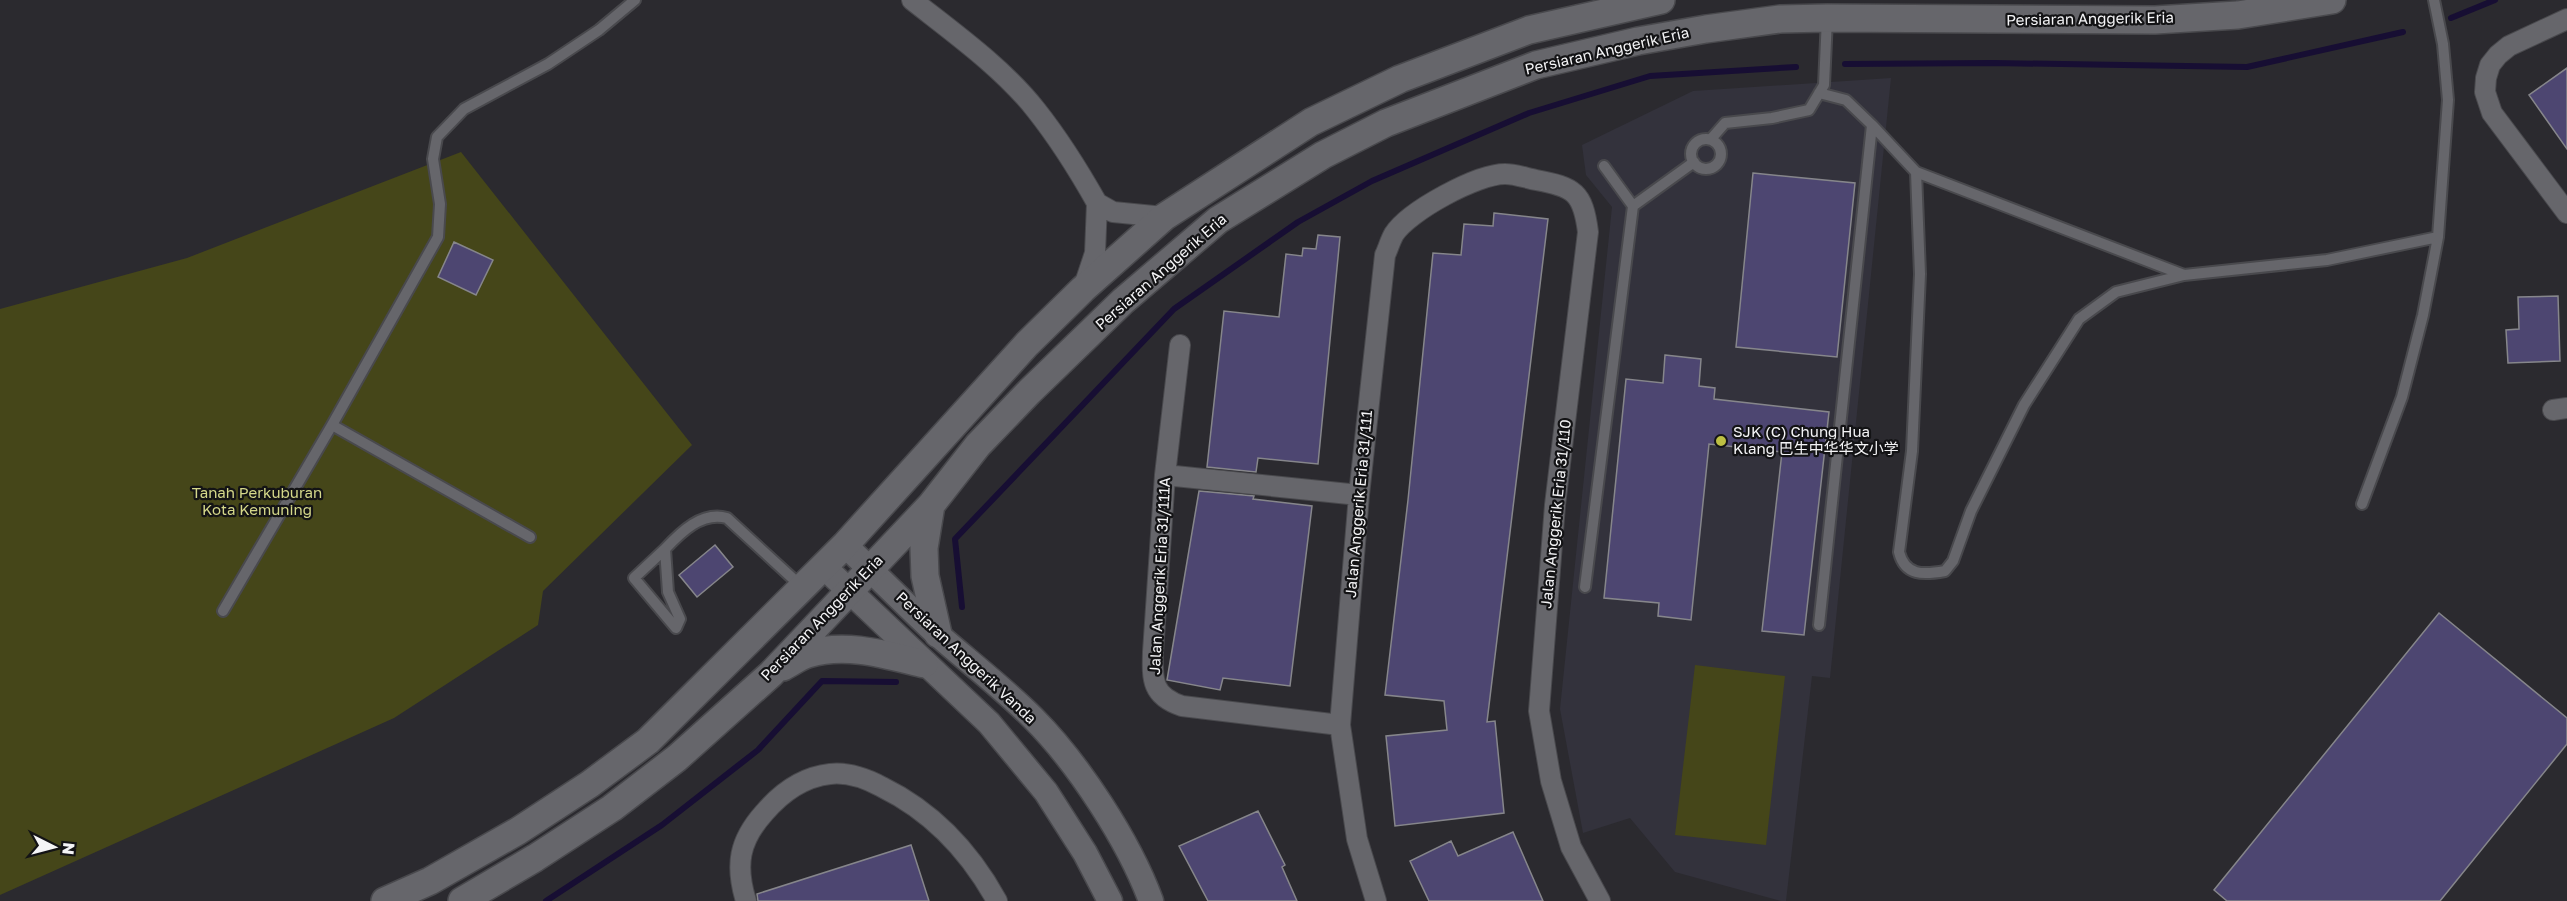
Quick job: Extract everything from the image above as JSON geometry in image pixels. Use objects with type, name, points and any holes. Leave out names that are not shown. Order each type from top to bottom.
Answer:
[{"type":"main road","points":[[385,901],[430,881],[518,831],[590,784],[648,741],[824,567],[1027,344],[1083,289],[1164,217],[1311,122],[1400,79],[1528,30],[1661,0]]},
{"type":"main road","name":"Persiaran Anggerik Eria","points":[[462,901],[535,858],[612,808],[677,758],[771,674],[931,505],[978,445],[1021,399],[1123,301],[1218,220],[1323,155],[1386,123],[1536,64],[1638,41],[1780,19],[2156,20],[2247,14],[2332,0]]},
{"type":"main road","points":[[931,505],[924,548],[925,576],[938,634]]},
{"type":"main road","points":[[771,674],[808,654],[834,650],[878,653],[924,664]]},
{"type":"street","points":[[912,0],[980,54],[1035,109],[1081,173],[1097,203],[1095,253],[1083,289]]},
{"type":"street","points":[[2567,19],[2509,46],[2498,55],[2490,65],[2485,92],[2487,104],[2492,113],[2567,213]]},
{"type":"street","name":"Jalan Anggerik Eria 31/111","points":[[1376,901],[1357,839],[1340,725],[1359,495],[1385,255],[1395,233],[1412,217],[1462,186],[1482,177],[1505,174]]},
{"type":"street","name":"Jalan Anggerik Eria 31/110","points":[[1505,174],[1565,186],[1585,210],[1588,232],[1555,505],[1539,711],[1551,781],[1571,848],[1599,901]]},
{"type":"street","points":[[1097,203],[1113,212],[1164,217]]},
{"type":"street","name":"Jalan Anggerik Eria 31/111A","points":[[1180,345],[1164,475],[1152,675],[1158,691],[1168,701],[1182,706],[1340,725]]},
{"type":"street","points":[[1164,475],[1359,495]]},
{"type":"street","name":"Persiaran Anggerik Vanda","points":[[845,545],[938,634],[1001,688],[1035,721],[1078,772],[1132,859],[1151,901]]},
{"type":"street","name":"Persiaran Anggerik Vanda","points":[[824,567],[989,723],[1046,792],[1080,845],[1110,901]]},
{"type":"street","points":[[746,901],[738,873],[741,851],[754,824],[776,800],[802,783],[831,774],[860,777],[907,799],[928,814],[950,834],[997,901]]},
{"type":"lane","points":[[223,611],[438,237],[440,204],[433,159],[437,137],[464,109],[548,64],[599,30],[635,0]]},
{"type":"lane","points":[[2362,504],[2402,397],[2423,315],[2438,237],[2448,100],[2443,44],[2434,0]]},
{"type":"lane","points":[[1711,139],[1721,150],[1716,164],[1707,168],[1694,162],[1691,154],[1694,145],[1701,140],[1711,139],[1725,123],[1772,118],[1809,110],[1824,85],[1827,18]]},
{"type":"lane","points":[[1819,93],[1846,100],[1916,172],[2184,275]]},
{"type":"lane","points":[[1819,625],[1872,125]]},
{"type":"lane","points":[[1633,206],[1694,162]]},
{"type":"lane","points":[[1585,587],[1633,206],[1604,166]]},
{"type":"lane","points":[[1916,172],[1920,274],[1912,451],[1899,552],[1901,562],[1909,570],[1935,573],[1945,570],[1953,561],[1971,511],[2024,405],[2079,319],[2116,292],[2184,275],[2327,260],[2438,237]]},
{"type":"lane","points":[[332,425],[530,537]]},
{"type":"lane","points":[[665,549],[668,592],[680,620],[676,628],[634,578],[677,537],[703,519],[715,514],[727,518],[802,587]]},
{"type":"shaded area","name":"SJK (C) Chung Hua Klang 巴生中华华文小学","points":[[1891,78],[1830,678],[1812,676],[1786,901],[1781,901],[1675,872],[1630,818],[1583,833],[1560,709],[1612,207],[1586,175],[1582,145],[1693,91]]},
{"type":"green space","name":"Tanah Perkuburan Kota Kemuning","points":[[461,152],[692,445],[543,591],[538,625],[394,718],[0,895],[0,309],[187,258]]},
{"type":"green space","points":[[1695,665],[1785,676],[1766,845],[1675,835]]},
{"type":"building","points":[[2567,68],[2567,149],[2529,95]]},
{"type":"building","points":[[1753,173],[1855,183],[1837,357],[1736,347]]},
{"type":"building","points":[[1494,213],[1548,219],[1487,722],[1495,721],[1504,813],[1395,826],[1386,736],[1447,730],[1444,701],[1385,695],[1408,500],[1433,253],[1461,255],[1464,224],[1493,226]]},
{"type":"building","points":[[1318,235],[1340,237],[1318,464],[1258,458],[1256,472],[1207,467],[1224,311],[1279,317],[1286,254],[1302,256],[1303,248],[1316,249]]},
{"type":"building","points":[[454,242],[493,260],[476,295],[438,277]]},
{"type":"building","points":[[2558,296],[2560,361],[2508,363],[2506,330],[2519,329],[2518,297]]},
{"type":"building","points":[[1665,355],[1701,359],[1699,386],[1715,388],[1714,399],[1829,412],[1804,635],[1762,631],[1782,452],[1709,444],[1691,620],[1658,616],[1659,603],[1604,598],[1626,379],[1663,383]]},
{"type":"building","points":[[1199,491],[1254,496],[1253,499],[1312,506],[1290,686],[1223,678],[1220,690],[1167,680]]},
{"type":"building","points":[[715,545],[733,567],[697,597],[679,575]]},
{"type":"building","points":[[2439,613],[2567,718],[2567,744],[2440,901],[2227,901],[2214,890]]},
{"type":"building","points":[[1258,811],[1285,865],[1282,867],[1297,901],[1208,901],[1179,846]]},
{"type":"building","points":[[1513,832],[1543,901],[1429,901],[1410,861],[1451,841],[1458,856]]},
{"type":"building","points":[[911,845],[929,901],[758,901],[757,894]]},
{"type":"waterway","points":[[2451,18],[2495,0]]},
{"type":"waterway","points":[[1845,64],[1993,63],[2247,67],[2403,32]]},
{"type":"waterway","points":[[962,607],[955,539],[1174,309],[1298,222],[1372,181],[1529,113],[1650,76],[1796,67]]},
{"type":"waterway","points":[[546,901],[662,825],[758,750],[822,681],[896,682]]},
{"type":"place","name":"SJK (C) Chung Hua Klang 巴生中华华文小学","points":[[1721,441]]}]
